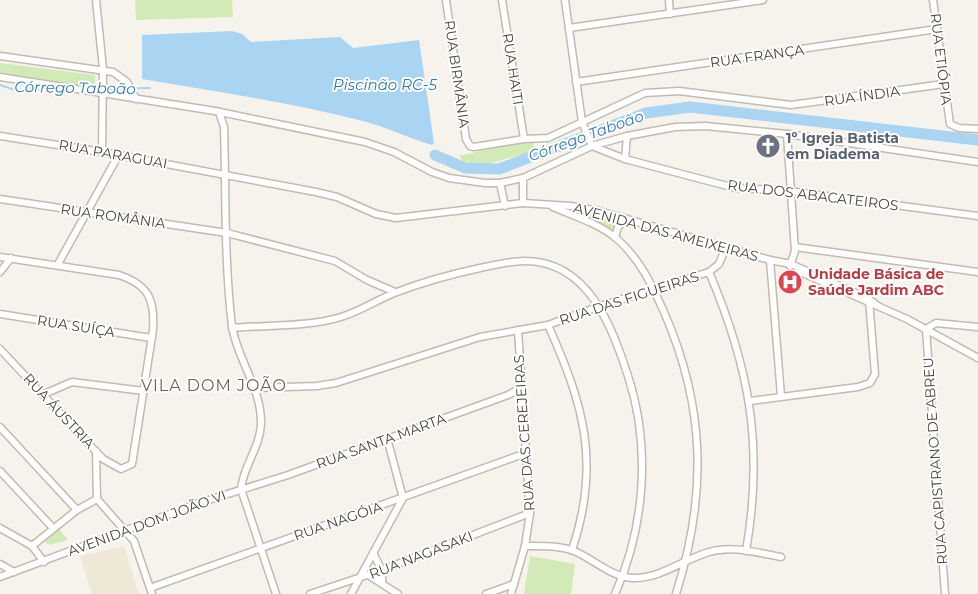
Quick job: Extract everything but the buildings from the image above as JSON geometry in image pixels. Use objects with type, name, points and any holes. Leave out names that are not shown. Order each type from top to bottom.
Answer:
[{"type":"street","points":[[96,0],[103,69],[102,152]]},
{"type":"street","name":"RUA BIRMÂNIA","points":[[446,0],[466,139],[470,146]]},
{"type":"street","name":"RUA HAITI","points":[[502,0],[524,139]]},
{"type":"street","points":[[565,0],[583,124],[592,145]]},
{"type":"street","points":[[669,0],[670,14]]},
{"type":"street","points":[[568,28],[763,0]]},
{"type":"street","name":"RUA ETIÓPIA","points":[[934,0],[950,124],[958,128],[978,128]]},
{"type":"street","name":"RUA FRANÇA","points":[[576,82],[937,29]]},
{"type":"street","points":[[0,56],[103,69],[121,76],[127,82],[136,99]]},
{"type":"street","points":[[0,77],[219,112],[378,145],[420,167],[449,178],[500,183],[523,178],[592,145],[675,127],[705,126],[787,134],[978,162]]},
{"type":"street","name":"RUA ÍNDIA","points":[[470,146],[479,147],[524,139],[548,138],[583,124],[629,99],[661,91],[679,91],[781,105],[803,104],[944,84]]},
{"type":"street","name":"AVENIDA DOM JOÃO VI","points":[[3,576],[241,489],[244,472],[259,438],[261,424],[260,408],[254,388],[232,328],[224,127],[219,112]]},
{"type":"street","points":[[787,134],[789,191],[795,247],[788,265]]},
{"type":"street","name":"RUA PARAGUAI","points":[[0,136],[102,152],[225,175]]},
{"type":"street","points":[[625,159],[627,136]]},
{"type":"street","name":"RUA DOS ABACATEIROS","points":[[592,145],[625,159],[735,188],[789,191],[978,216]]},
{"type":"street","points":[[58,264],[118,156]]},
{"type":"street","name":"AVENIDA DAS AMEIXEIRAS","points":[[225,175],[323,194],[386,217],[523,203],[584,208],[788,265],[926,328],[978,358]]},
{"type":"street","points":[[523,178],[523,203]]},
{"type":"street","points":[[500,183],[505,206]]},
{"type":"street","name":"RUA ROMÂNIA","points":[[0,199],[227,233],[335,261],[367,280],[395,292]]},
{"type":"street","points":[[547,204],[615,237],[632,255],[654,290],[679,347],[692,400],[697,442],[698,492],[695,519],[676,594]]},
{"type":"street","points":[[615,237],[618,227],[627,219]]},
{"type":"street","name":"RUA DAS FIGUEIRAS","points":[[254,388],[317,386],[336,383],[480,337],[548,325],[600,306],[709,272],[719,264],[726,247]]},
{"type":"street","points":[[795,247],[978,272]]},
{"type":"street","points":[[0,257],[58,264],[119,275],[132,279],[141,286],[152,302],[154,312],[144,391],[72,382],[44,394]]},
{"type":"street","points":[[0,272],[12,258]]},
{"type":"street","points":[[232,328],[323,321],[355,312],[395,292],[472,270],[526,260],[556,267],[567,274],[581,284],[600,306],[620,350],[640,428],[642,478],[640,504],[633,549],[616,594]]},
{"type":"street","points":[[770,260],[781,396]]},
{"type":"street","points":[[709,272],[738,348],[750,401],[755,473],[752,515],[746,551]]},
{"type":"street","points":[[750,401],[858,387],[870,383],[875,374],[869,301]]},
{"type":"street","name":"RUA SUÍÇA","points":[[0,314],[151,338]]},
{"type":"street","points":[[926,328],[936,323],[978,327]]},
{"type":"street","points":[[548,325],[580,405],[587,452],[583,515],[572,550]]},
{"type":"street","name":"RUA CAPISTRANO DE ABREU","points":[[926,328],[944,594]]},
{"type":"street","name":"RUA DAS CEREJEIRAS","points":[[511,594],[525,546],[530,513],[518,330]]},
{"type":"street","name":"RUA ÁUSTRIA","points":[[0,349],[96,451],[111,465],[121,469],[132,464],[135,456],[144,391]]},
{"type":"street","name":"RUA SANTA MARTA","points":[[241,489],[288,475],[508,395],[521,388]]},
{"type":"street","points":[[0,427],[77,510]]},
{"type":"street","points":[[351,594],[403,498],[387,438]]},
{"type":"street","points":[[96,451],[97,499],[134,541],[151,591]]},
{"type":"street","name":"RUA NAGÓIA","points":[[151,591],[260,548],[526,453]]},
{"type":"street","points":[[0,471],[53,528]]},
{"type":"street","points":[[241,489],[276,594]]},
{"type":"street","points":[[32,546],[77,510],[97,499]]},
{"type":"street","name":"RUA NAGASAKI","points":[[310,594],[382,570],[530,513]]},
{"type":"street","points":[[0,528],[32,546],[44,562]]},
{"type":"street","points":[[525,546],[548,546],[572,550],[624,577],[642,577],[684,563],[711,551],[734,549],[781,556]]},
{"type":"street","points":[[373,553],[382,570],[382,583]]},
{"type":"street","points":[[0,564],[14,572]]},
{"type":"street","points":[[368,575],[398,594]]},
{"type":"street","points":[[0,582],[3,576]]},
{"type":"street","points":[[486,594],[514,584]]},
{"type":"shaded area","points":[[124,546],[139,594],[92,594],[80,556]]},
{"type":"green space","points":[[135,0],[232,0],[233,17],[136,20]]},
{"type":"green space","points":[[0,63],[95,75],[95,87],[76,87],[0,72]]},
{"type":"green space","points":[[533,143],[534,151],[487,164],[464,162],[459,156],[511,144]]},
{"type":"green space","points":[[582,214],[598,214],[622,221],[613,229],[613,235]]},
{"type":"green space","points":[[59,529],[68,540],[49,545],[44,542]]},
{"type":"green space","points":[[530,556],[575,564],[571,594],[524,594]]},
{"type":"water","name":"Piscinão RC-5","points":[[232,31],[242,34],[251,42],[340,37],[353,48],[419,40],[434,143],[432,145],[372,123],[336,114],[142,79],[142,35]]},
{"type":"waterway","name":"Córrego Taboão","points":[[0,85],[15,90],[59,89]]},
{"type":"waterway","name":"Córrego Taboão","points":[[94,89],[150,88]]},
{"type":"waterway","name":"Córrego Taboão","points":[[435,155],[465,168],[499,169],[646,113],[690,107],[978,140]]},
{"type":"place","name":"1º Igreja Batista em Diadema","points":[[768,146]]},
{"type":"place","name":"Unidade Básica de Saúde Jardim ABC","points":[[790,282]]},
{"type":"district","name":"VILA DOM JOÃO","points":[[214,385]]}]
